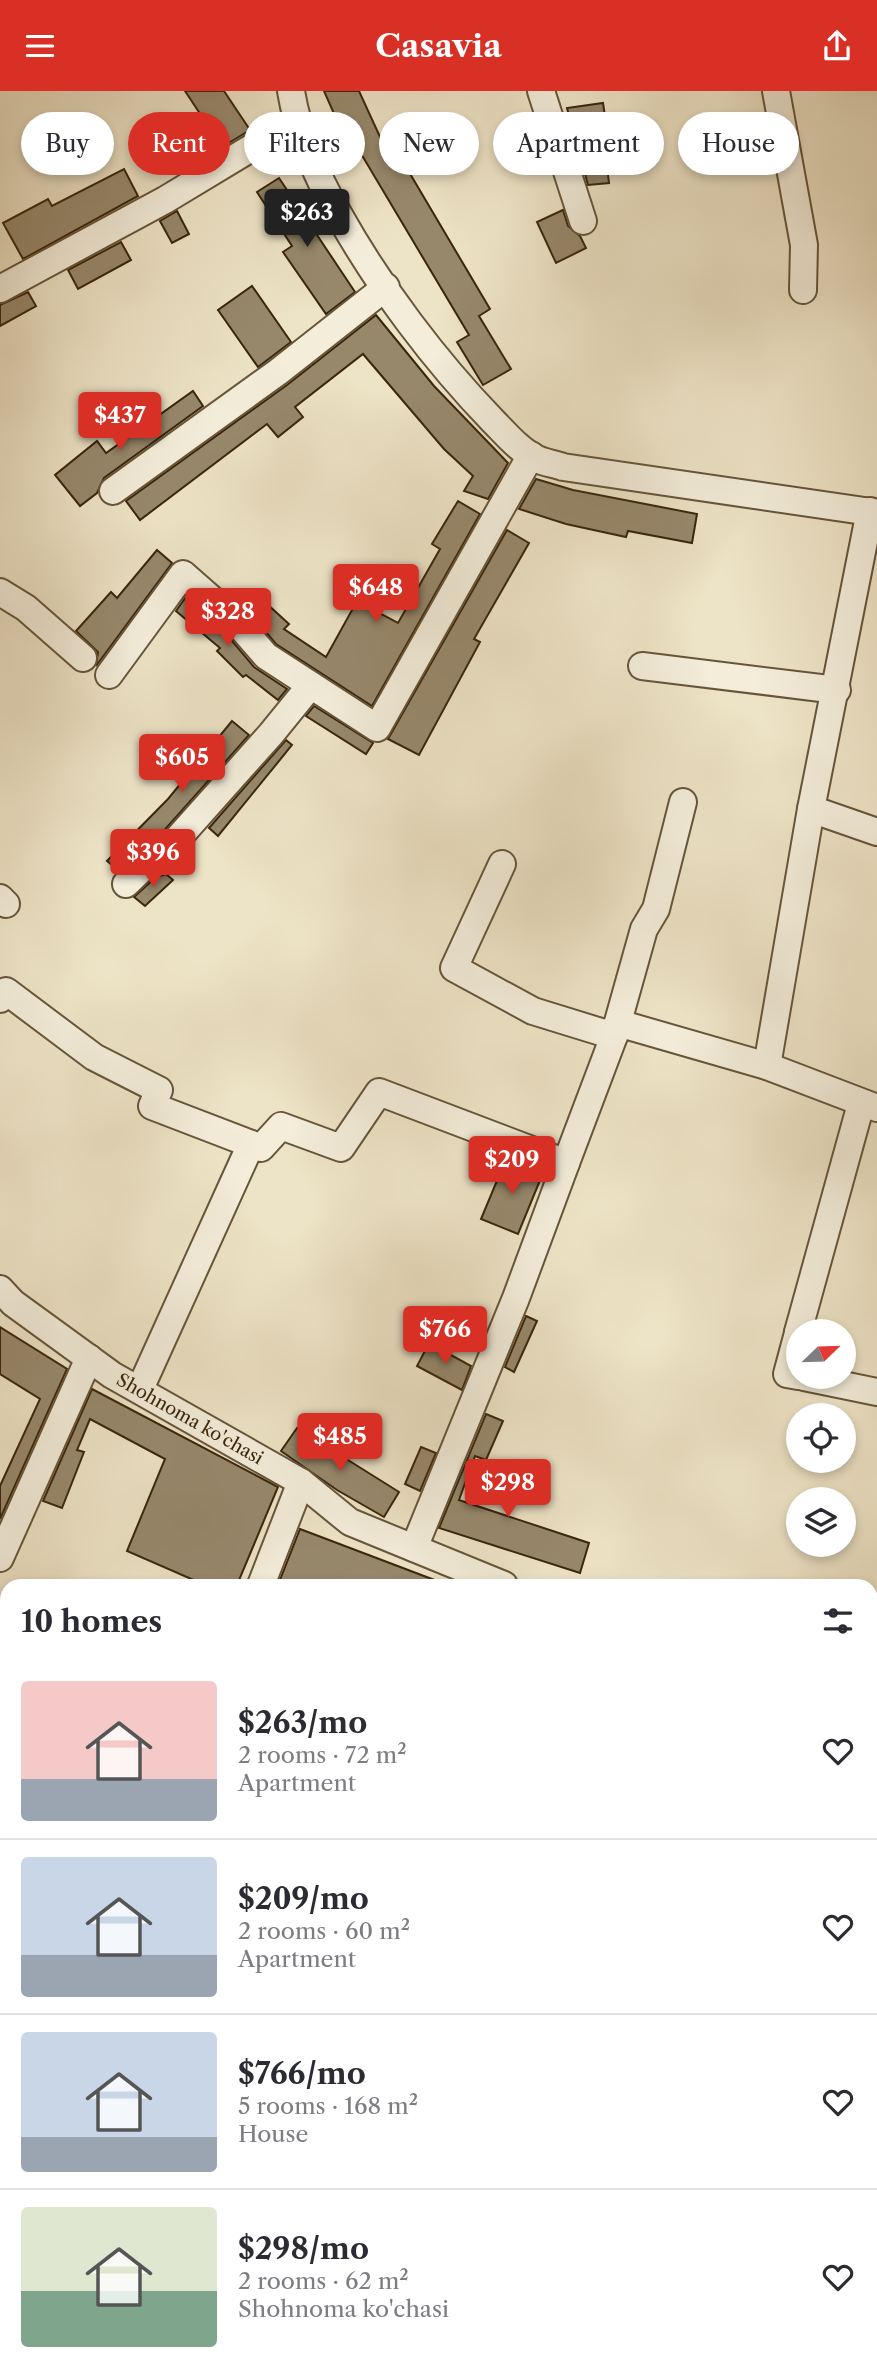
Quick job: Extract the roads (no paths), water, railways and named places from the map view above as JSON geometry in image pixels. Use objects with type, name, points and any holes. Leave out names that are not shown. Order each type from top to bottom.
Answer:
[{"type":"street","points":[[291,91],[294,112]]},
{"type":"street","points":[[541,91],[583,221]]},
{"type":"street","points":[[776,91],[804,245],[803,290]]},
{"type":"street","points":[[0,289],[165,200],[244,152]]},
{"type":"street","points":[[321,175],[339,215],[386,287],[470,397],[514,443],[531,454],[563,467],[873,512],[811,809],[766,1066]]},
{"type":"street","points":[[113,491],[278,372],[386,287]]},
{"type":"street","points":[[109,675],[183,574],[233,618],[267,656],[377,728],[531,454]]},
{"type":"street","points":[[0,592],[26,608],[83,658]]},
{"type":"street","points":[[642,666],[836,690]]},
{"type":"street","points":[[126,884],[153,858],[158,861],[310,686]]},
{"type":"street","points":[[414,1548],[516,1298],[616,1029],[644,929],[656,909],[683,802]]},
{"type":"street","points":[[811,809],[877,832]]},
{"type":"street","points":[[502,864],[454,968],[533,1011],[766,1066],[869,1106],[802,1319]]},
{"type":"street","points":[[0,999],[6,991],[94,1057],[159,1090],[152,1106],[261,1148],[281,1126],[341,1148],[379,1092],[566,1163]]},
{"type":"street","points":[[139,1389],[251,1144]]},
{"type":"street","name":"Shohnoma ko'chasi","points":[[0,1289],[13,1303],[89,1358],[301,1482],[350,1522],[489,1579]]},
{"type":"street","points":[[0,1558],[89,1358]]},
{"type":"street","points":[[856,1388],[877,1392]]},
{"type":"street","points":[[263,1579],[301,1482]]}]
